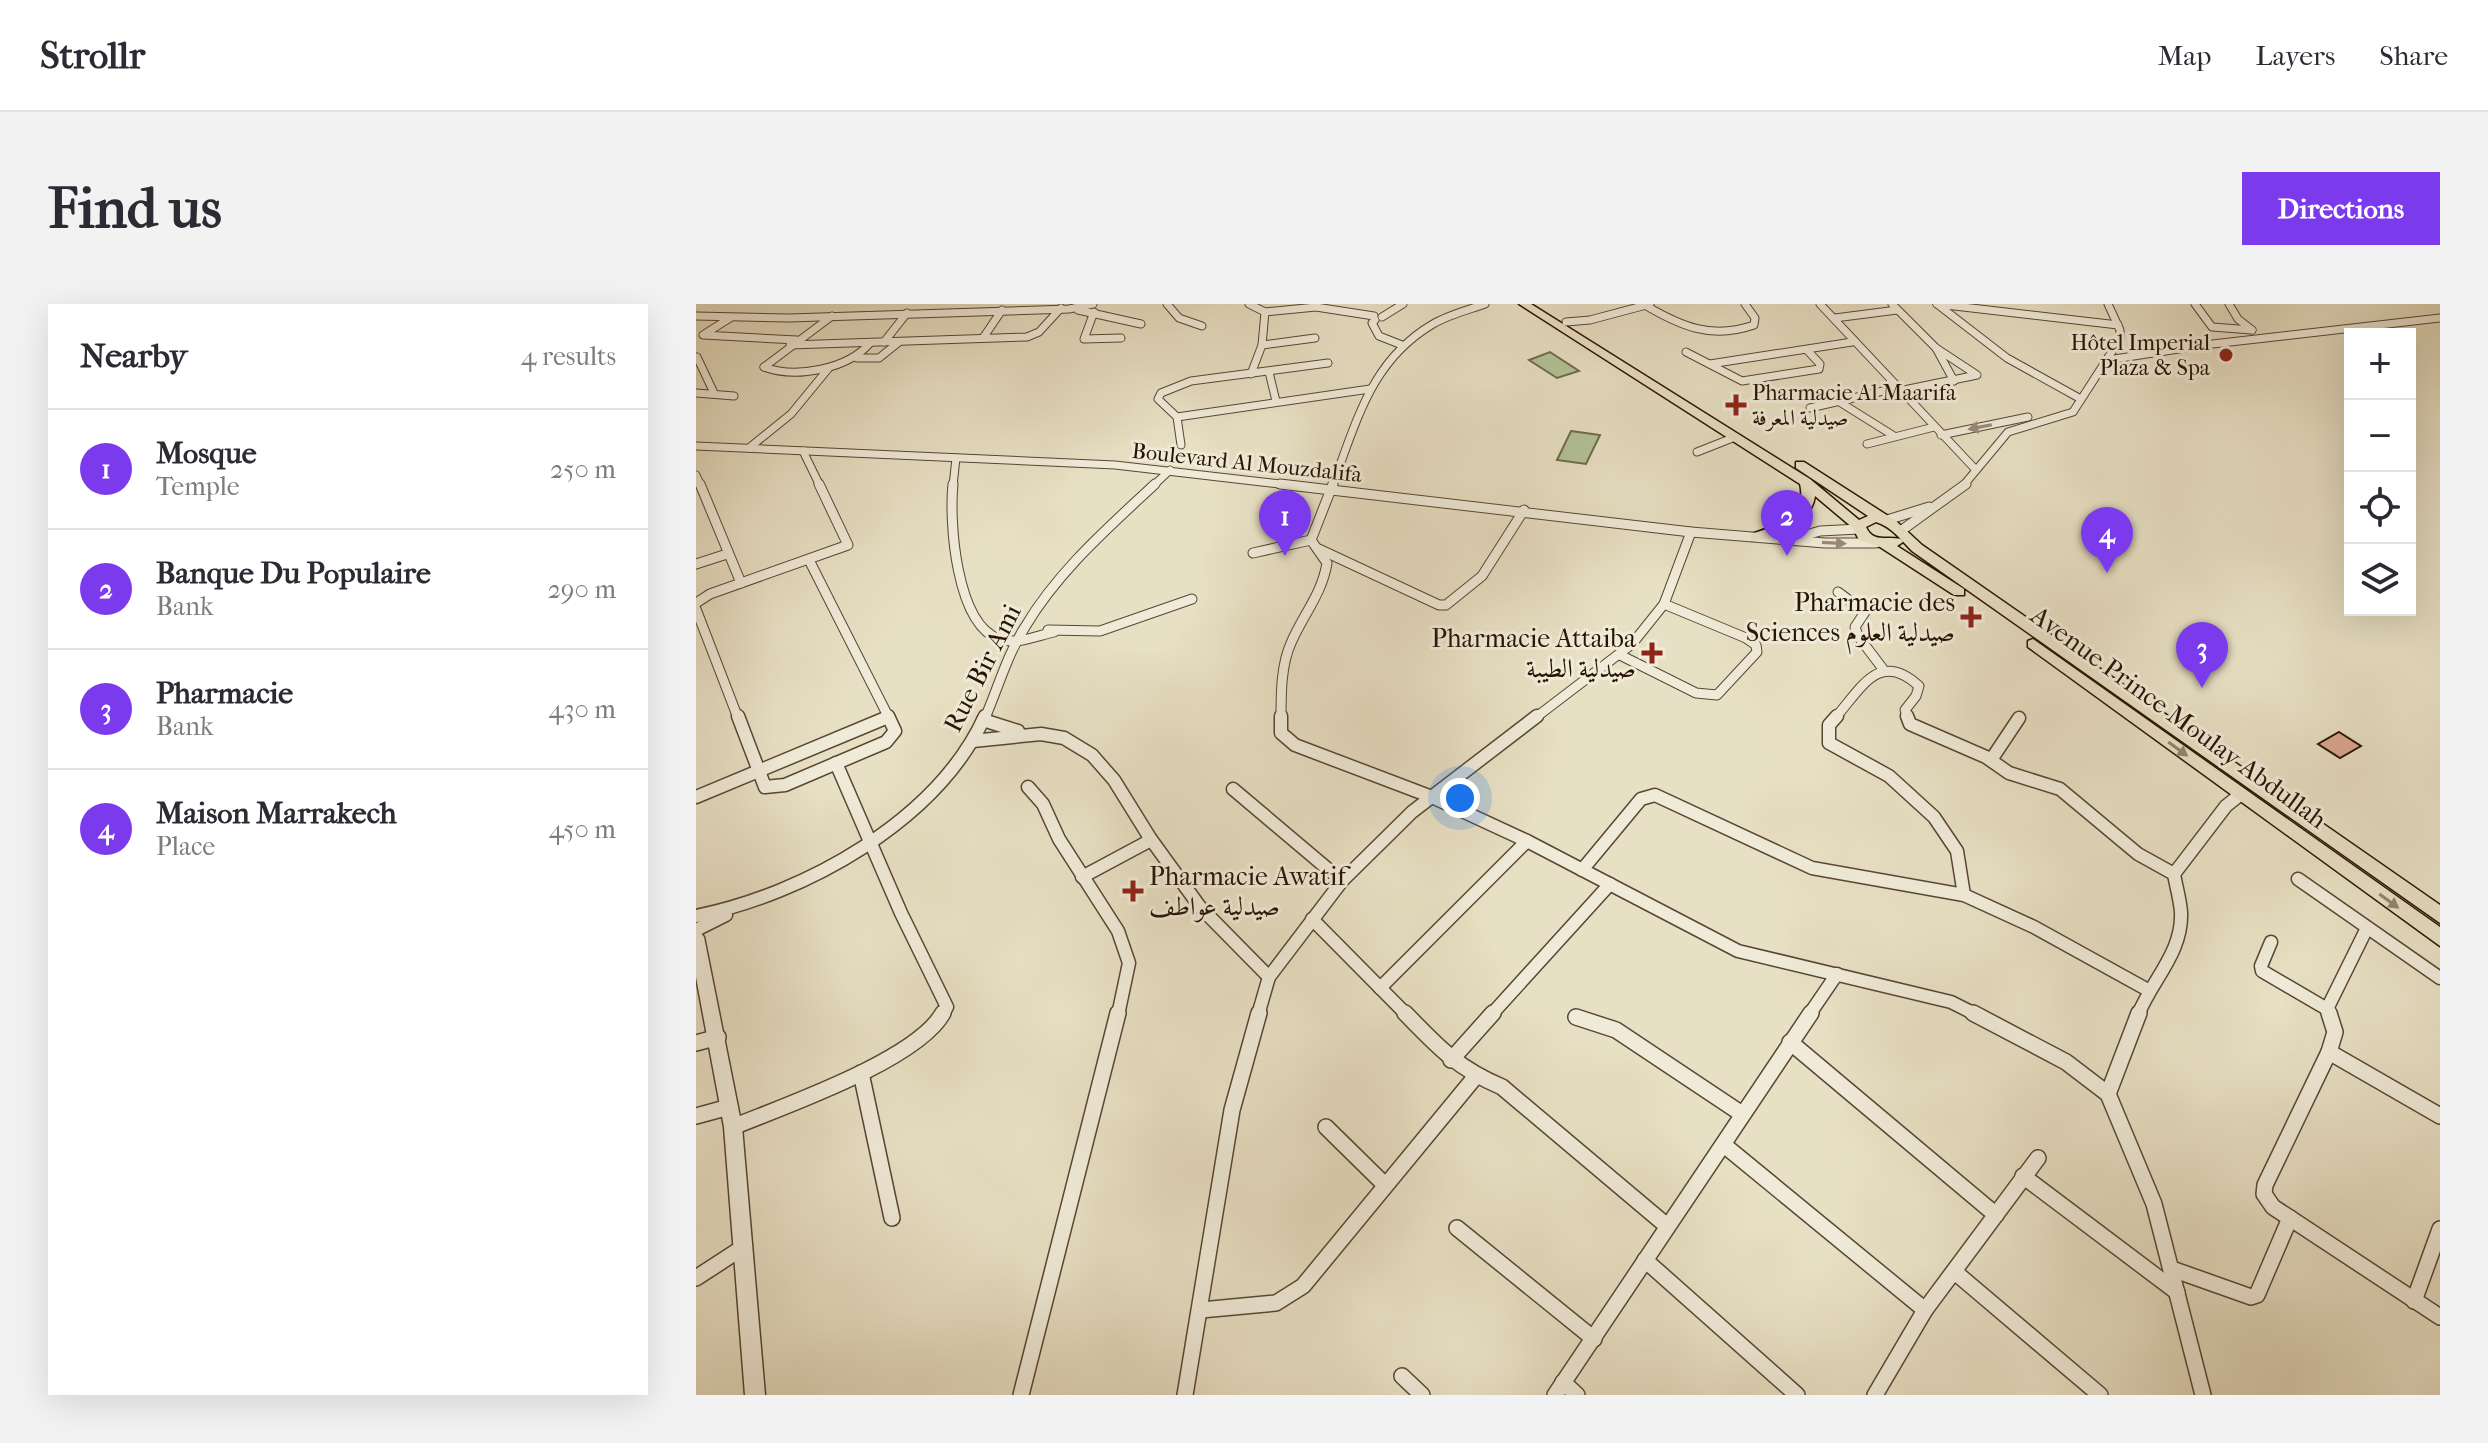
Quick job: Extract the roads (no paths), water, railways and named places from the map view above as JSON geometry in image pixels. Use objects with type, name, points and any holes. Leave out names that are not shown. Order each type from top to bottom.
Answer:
[{"type":"main road","points":[[1524,304],[1611,362],[1806,482],[1859,528],[1866,521],[1885,520]]},
{"type":"main road","points":[[1539,304],[1885,520]]},
{"type":"main road","points":[[1756,537],[1783,528],[1804,512],[1810,491],[1806,482]]},
{"type":"main road","name":"Avenue Prince Moulay Abdullah","points":[[1885,520],[2440,915]]},
{"type":"main road","name":"Avenue Prince Moulay Abdullah","points":[[1859,528],[1864,537],[1880,543],[1991,613],[2440,938]]},
{"type":"main road","points":[[1880,543],[1897,541],[1903,532]]},
{"type":"street","points":[[870,314],[882,304]]},
{"type":"street","points":[[946,311],[953,304]]},
{"type":"street","points":[[1167,304],[1179,318],[1202,326]]},
{"type":"street","points":[[1249,304],[1265,312],[1283,306],[1316,307],[1377,318]]},
{"type":"street","points":[[1402,345],[1379,336],[1372,323],[1403,304]]},
{"type":"street","points":[[1312,543],[1328,490],[1370,389],[1388,359],[1434,323],[1485,304]]},
{"type":"street","points":[[1566,322],[1590,320],[1646,304],[1683,328],[1704,332],[1740,329],[1754,325],[1755,318],[1745,304]]},
{"type":"street","points":[[1820,304],[1897,390],[1976,470]]},
{"type":"street","points":[[1937,304],[1984,306],[2067,321],[2118,325]]},
{"type":"street","points":[[1937,304],[2007,358],[2077,403]]},
{"type":"street","points":[[1903,532],[1932,506],[1966,484],[2008,432],[2072,414],[2120,339],[2118,325],[2108,304]]},
{"type":"street","points":[[2195,304],[2212,327],[2252,330]]},
{"type":"street","points":[[2229,304],[2241,322],[2264,339]]},
{"type":"street","points":[[696,316],[832,316],[1046,306],[1093,308],[1141,324]]},
{"type":"street","points":[[1810,408],[1977,375],[1936,348],[1895,307],[1835,318]]},
{"type":"street","points":[[1093,308],[1084,339],[1121,338]]},
{"type":"street","points":[[730,318],[703,335],[793,342],[870,343],[1033,335],[1065,309]]},
{"type":"street","points":[[983,338],[1002,310]]},
{"type":"street","points":[[1251,374],[1262,345],[1265,312]]},
{"type":"street","points":[[884,342],[907,313]]},
{"type":"street","points":[[832,316],[793,342],[765,369],[828,369],[857,358],[879,358],[899,342]]},
{"type":"street","points":[[2108,360],[2204,345],[2440,318]]},
{"type":"street","points":[[1579,330],[1590,320]]},
{"type":"street","points":[[1262,345],[1315,338]]},
{"type":"street","points":[[1710,364],[1852,342]]},
{"type":"street","points":[[857,358],[870,343]]},
{"type":"street","points":[[1936,348],[1954,381]]},
{"type":"street","points":[[1686,352],[1746,381],[1819,369],[1820,364],[1807,350]]},
{"type":"street","points":[[697,357],[714,393]]},
{"type":"street","points":[[1181,445],[1177,417],[1158,399],[1161,393],[1191,381],[1328,363]]},
{"type":"street","points":[[749,448],[791,414],[828,369]]},
{"type":"street","points":[[1269,372],[1276,401]]},
{"type":"street","points":[[1177,417],[1370,389]]},
{"type":"street","points":[[696,393],[734,396]]},
{"type":"street","points":[[1838,401],[1894,436]]},
{"type":"street","points":[[1941,435],[2077,403]]},
{"type":"street","points":[[1867,444],[1934,427]]},
{"type":"street","points":[[1697,452],[1735,437]]},
{"type":"street","name":"Boulevard Al Mouzdalifa","points":[[696,446],[1170,470],[1691,532],[1844,544],[1880,543]]},
{"type":"street","points":[[803,451],[849,542],[842,549],[809,560],[741,583],[702,597],[696,606],[765,787],[776,788],[836,763],[891,738],[895,731],[809,560]]},
{"type":"street","points":[[956,458],[950,527],[954,565],[978,622],[988,634],[1002,640],[1018,641],[1054,632],[1111,628],[1192,599]]},
{"type":"street","name":"Rue Bir Ami","points":[[696,930],[736,910],[797,887],[872,843],[941,780],[973,741],[1025,625],[1077,561],[1170,470]]},
{"type":"street","points":[[696,475],[741,583]]},
{"type":"street","points":[[1885,520],[1932,506]]},
{"type":"street","points":[[1253,553],[1312,543],[1378,578],[1439,605],[1446,605],[1470,586],[1495,559],[1524,510]]},
{"type":"street","name":"Boulevard Al Mouzdalifa","points":[[1792,539],[1820,531],[1859,528]]},
{"type":"street","points":[[1185,1395],[1232,1110],[1269,977],[1342,881],[1412,812],[1620,655],[1645,630],[1664,604],[1691,532]]},
{"type":"street","points":[[1312,543],[1327,563],[1326,574],[1309,615],[1290,643],[1285,664],[1281,733],[1295,745],[1432,797],[1527,841],[1738,951],[1951,1002],[2066,1062],[2108,1094],[2154,1204],[2206,1393]]},
{"type":"street","points":[[696,564],[727,554]]},
{"type":"street","points":[[1838,592],[1865,612],[1855,627],[1883,669],[1903,674],[1919,686],[1916,696],[1905,710],[1906,720],[1910,724],[1991,760],[2018,777],[2060,789],[2138,854],[2174,874]]},
{"type":"street","points":[[1620,655],[1696,693],[1709,696],[1717,695],[1757,652],[1756,645],[1746,638],[1664,604]]},
{"type":"street","points":[[1025,625],[1054,632]]},
{"type":"street","points":[[1883,669],[1865,681],[1829,725],[1829,743],[1840,752],[1890,777],[1914,797],[1956,848],[1964,895]]},
{"type":"street","points":[[696,797],[888,717]]},
{"type":"street","points":[[1991,760],[2019,718]]},
{"type":"street","points":[[983,720],[1021,732],[1063,737],[1090,752],[1102,764],[1151,840],[1202,910],[1269,977]]},
{"type":"street","points":[[973,741],[1021,732]]},
{"type":"street","points":[[733,1127],[861,1073],[939,1025],[947,1007],[901,913],[836,763]]},
{"type":"street","points":[[1021,1395],[1118,1018],[1129,963],[1118,931],[1059,839],[1043,804],[1028,787]]},
{"type":"street","points":[[1233,789],[1342,881]]},
{"type":"street","points":[[2108,1094],[2148,990],[2171,958],[2178,939],[2181,912],[2174,874],[2226,806],[2241,794]]},
{"type":"street","points":[[1582,870],[1641,799],[1655,795],[1812,868],[1964,895],[2034,927],[2148,990]]},
{"type":"street","points":[[1082,877],[1151,840]]},
{"type":"street","points":[[1380,988],[1527,841]]},
{"type":"street","points":[[2298,879],[2440,978]]},
{"type":"street","points":[[1451,1060],[1610,884]]},
{"type":"street","name":"Rue Bir Ami","points":[[696,916],[736,910]]},
{"type":"street","points":[[1312,919],[1451,1060],[1476,1076],[1502,1087],[1667,1226]]},
{"type":"street","points":[[2327,1009],[2367,928]]},
{"type":"street","points":[[2271,942],[2261,966],[2262,971],[2327,1009],[2335,1032],[2329,1052],[2265,1185],[2264,1194],[2268,1202],[2290,1218],[2440,1317]]},
{"type":"street","points":[[697,948],[718,1037],[733,1127],[755,1395]]},
{"type":"street","points":[[1577,1395],[1559,1388],[1837,974]]},
{"type":"street","points":[[1576,1017],[1616,1030],[1742,1114]]},
{"type":"street","points":[[696,1043],[718,1037]]},
{"type":"street","points":[[1790,1042],[1996,1215]]},
{"type":"street","points":[[2329,1052],[2440,1116]]},
{"type":"street","points":[[861,1073],[892,1218]]},
{"type":"street","points":[[1201,1310],[1260,1306],[1289,1298],[1303,1286],[1476,1076]]},
{"type":"street","points":[[696,1116],[729,1107]]},
{"type":"street","points":[[1326,1127],[1385,1185]]},
{"type":"street","points":[[1724,1145],[1925,1310]]},
{"type":"street","points":[[1882,1392],[1925,1310],[1956,1273],[2038,1158]]},
{"type":"street","points":[[2023,1176],[2177,1292]]},
{"type":"street","points":[[2172,1269],[2242,1296],[2257,1295],[2290,1218]]},
{"type":"street","points":[[1457,1228],[1594,1339]]},
{"type":"street","points":[[2414,1301],[2440,1229]]},
{"type":"street","points":[[696,1278],[742,1248]]},
{"type":"street","points":[[1645,1260],[1797,1395]]},
{"type":"street","points":[[1956,1273],[2100,1395]]},
{"type":"street","points":[[1402,1376],[1422,1395]]},
{"type":"place","name":"Hôtel Imperial Plaza & Spa","points":[[2226,355]]},
{"type":"place","name":"Pharmacie Al Maarifa صيدلية المعرفة","points":[[1736,405]]},
{"type":"place","name":"Mosque","points":[[1285,556]]},
{"type":"place","name":"Banque Du Populaire","points":[[1787,556]]},
{"type":"place","name":"Maison Marrakech","points":[[2107,573]]},
{"type":"place","name":"Pharmacie des Sciences صيدلية العلوم","points":[[1971,617]]},
{"type":"place","name":"Pharmacie Attaiba صيدلية الطيبة","points":[[1652,653]]},
{"type":"place","name":"Pharmacie","points":[[2202,688]]},
{"type":"place","name":"Pharmacie Awatif صيدلية عواطف","points":[[1133,891]]}]
